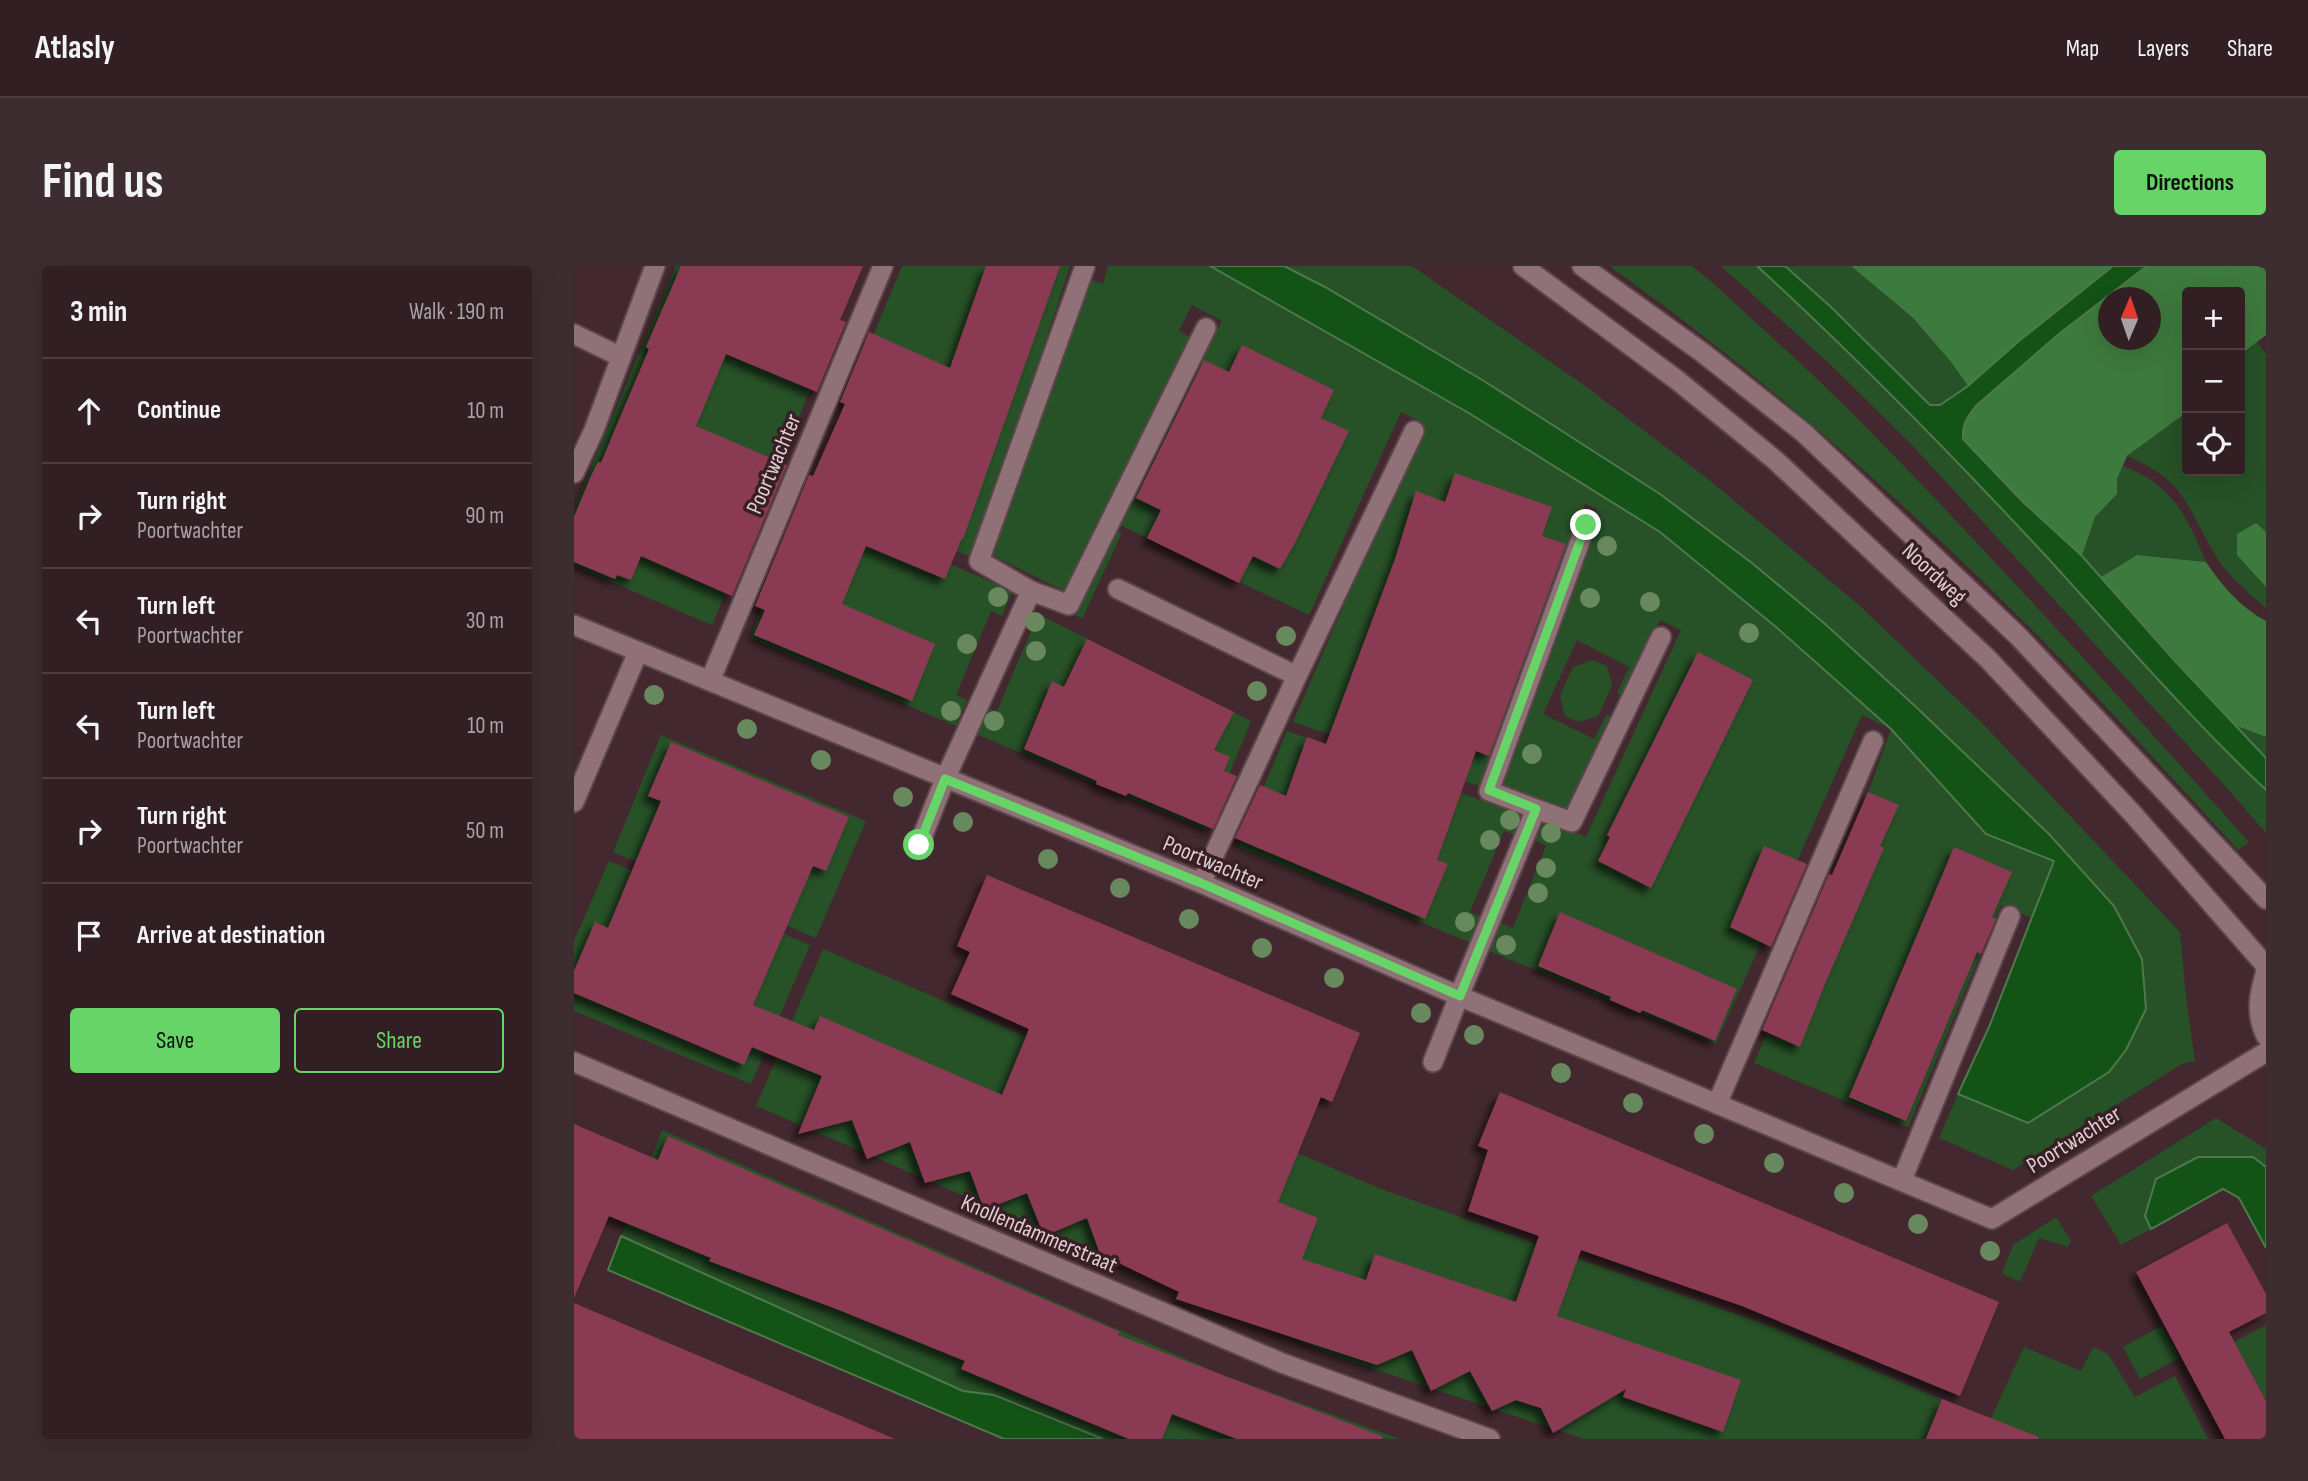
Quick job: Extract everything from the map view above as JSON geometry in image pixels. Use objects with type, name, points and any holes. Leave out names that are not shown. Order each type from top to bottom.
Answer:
[{"type":"street","points":[[574,473],[594,429],[655,266]]},
{"type":"street","name":"Poortwachter","points":[[710,681],[883,266]]},
{"type":"street","points":[[1085,266],[979,561],[1031,591],[1069,606],[1206,328]]},
{"type":"street","name":"Noordweg","points":[[1523,266],[1677,380],[1775,460],[1978,649],[2133,814],[2266,969]]},
{"type":"street","name":"Noordweg","points":[[1582,266],[1703,353],[1804,433],[2019,637],[2266,899]]},
{"type":"street","points":[[574,334],[621,357]]},
{"type":"street","points":[[1201,883],[1413,430]]},
{"type":"street","points":[[1586,525],[1489,790],[1572,822],[1661,636]]},
{"type":"street","points":[[1118,589],[1297,676]]},
{"type":"street","points":[[919,845],[945,779],[1031,591]]},
{"type":"street","name":"Poortwachter","points":[[574,625],[1201,883],[1460,996],[1992,1219],[2266,1052]]},
{"type":"street","points":[[574,802],[638,653]]},
{"type":"street","points":[[1717,1104],[1873,741]]},
{"type":"street","points":[[1433,1062],[1536,809]]},
{"type":"street","points":[[1902,1180],[2010,916]]},
{"type":"street","points":[[2266,969],[2258,995],[2260,1023],[2266,1036]]},
{"type":"street","name":"Knollendammerstraat","points":[[574,1062],[1282,1363],[1490,1439]]},
{"type":"shaded area","points":[[676,266],[862,266],[712,625],[574,566],[574,508]]},
{"type":"shaded area","points":[[902,266],[1070,266],[975,558],[807,494]]},
{"type":"shaded area","points":[[1108,266],[1210,266],[1467,412],[1660,532],[1776,627],[1892,729],[1985,834],[2054,861],[2032,918],[2001,905],[1908,1127],[1754,1063],[1871,785],[1891,729],[1862,715],[1716,1044],[1489,951],[1501,923],[1513,928],[1546,846],[1535,840],[1545,819],[1586,837],[1681,630],[1660,620],[1624,697],[1617,693],[1629,667],[1577,640],[1543,714],[1594,739],[1607,714],[1615,718],[1570,811],[1499,783],[1597,509],[1585,504],[1485,788],[1293,722],[1423,423],[1401,412],[1309,615],[1120,525],[1222,321],[1192,305],[1179,331],[1190,337],[1064,591],[992,555],[1088,279],[1103,284]]},
{"type":"shaded area","points":[[1210,266],[1284,266],[1325,287],[1484,381],[1660,494],[1752,563],[1824,623],[2049,834],[2114,906],[2142,959],[2146,1009],[2126,1050],[2109,1072],[2028,1123],[1958,1094],[1989,1027],[2054,861],[1986,834],[1891,729],[1776,627],[1660,532],[1467,412]]},
{"type":"shaded area","points":[[1284,266],[1412,266],[1581,383],[1708,479],[1859,605],[1982,723],[2180,932],[2195,1061],[2182,1064],[2013,1170],[1939,1138],[1958,1094],[2029,1122],[2146,1009],[2142,959],[2114,905],[1824,623],[1752,563],[1660,494],[1484,381],[1325,287]]},
{"type":"shaded area","points":[[1609,266],[1692,266],[1713,283],[1832,394],[1900,462],[2052,623],[2249,842],[2238,850],[2050,648],[1893,496],[1782,399]]},
{"type":"shaded area","points":[[1721,266],[1757,266],[1854,357],[1948,451],[2167,690],[2266,790],[2266,833],[1913,446],[1832,366]]},
{"type":"shaded area","points":[[1757,266],[1785,266],[1831,307],[1930,405],[1940,405],[1968,386],[2019,341],[2113,266],[2147,266],[2120,287],[2098,287],[2098,304],[1977,405],[1966,421],[1963,439],[2022,501],[2082,556],[2266,758],[2266,790],[2181,704],[1939,444]]},
{"type":"shaded area","points":[[1785,266],[1851,266],[1913,318],[1968,386],[1946,402],[1931,405]]},
{"type":"shaded area","points":[[1851,266],[2113,266],[2019,341],[1968,386],[1913,318]]},
{"type":"shaded area","points":[[2147,266],[2257,266],[2266,269],[2266,335],[2245,351],[2245,287],[2182,287],[2182,416],[2127,456],[2117,479],[2117,494],[2095,517],[2082,556],[2022,501],[1969,446],[1963,430],[1966,420],[1977,405],[2098,304],[2098,350],[2161,350],[2161,287],[2120,287]]},
{"type":"shaded area","points":[[2257,342],[2266,354],[2266,608],[2222,565],[2174,486],[2147,466],[2127,456],[2182,416],[2182,476],[2245,476],[2245,351]]},
{"type":"shaded area","points":[[2123,466],[2154,482],[2166,492],[2192,530],[2206,562],[2137,555],[2101,577],[2082,556],[2095,517],[2117,494],[2117,479]]},
{"type":"shaded area","points":[[803,500],[1012,591],[1002,616],[991,611],[956,695],[967,700],[956,726],[750,638]]},
{"type":"shaded area","points":[[2256,523],[2266,532],[2266,587],[2237,555],[2237,534]]},
{"type":"shaded area","points":[[1115,530],[1122,533],[1082,619],[1075,615]]},
{"type":"shaded area","points":[[2137,555],[2206,562],[2232,595],[2248,610],[2266,621],[2266,737],[2234,725],[2101,577]]},
{"type":"shaded area","points":[[1030,610],[1251,721],[1206,830],[976,734],[987,708],[997,711],[1032,629],[1023,624]]},
{"type":"shaded area","points":[[1593,660],[1607,666],[1612,685],[1598,716],[1579,722],[1565,716],[1560,695],[1573,667]]},
{"type":"shaded area","points":[[2234,725],[2266,737],[2266,758],[2262,755]]},
{"type":"shaded area","points":[[1287,731],[1523,815],[1516,835],[1504,831],[1470,912],[1481,917],[1471,943],[1239,847]]},
{"type":"shaded area","points":[[661,735],[866,821],[816,938],[613,852]]},
{"type":"shaded area","points":[[609,861],[810,945],[751,1084],[574,1011],[574,941]]},
{"type":"shaded area","points":[[823,949],[1381,1189],[1773,1327],[1990,1420],[2024,1347],[2081,1371],[2093,1347],[2108,1354],[2135,1397],[2175,1376],[2208,1439],[1584,1439],[1332,1355],[756,1106]]},
{"type":"shaded area","points":[[2216,1118],[2266,1149],[2266,1167],[2252,1157],[2145,1216],[2151,1229],[2121,1245],[2091,1196]]},
{"type":"shaded area","points":[[662,1130],[1220,1374],[1400,1439],[1103,1439],[994,1396],[963,1391],[621,1236]]},
{"type":"shaded area","points":[[2198,1157],[2253,1157],[2266,1167],[2266,1248],[2239,1198],[2223,1189],[2151,1229],[2145,1216],[2156,1179]]},
{"type":"shaded area","points":[[2056,1217],[2071,1241],[2068,1247],[2039,1238],[2020,1282],[2002,1274],[2013,1245]]},
{"type":"shaded area","points":[[621,1236],[963,1391],[994,1395],[1103,1439],[1004,1439],[608,1270]]},
{"type":"shaded area","points":[[2266,1325],[2266,1401],[2234,1342]]},
{"type":"shaded area","points":[[2162,1326],[2180,1358],[2140,1379],[2123,1347]]},
{"type":"building","points":[[681,266],[863,266],[840,320],[846,322],[817,392],[726,354],[696,426],[787,465],[732,596],[641,556],[631,580],[617,575],[615,579],[574,562],[574,517],[598,462],[601,463]]},
{"type":"building","points":[[986,266],[1060,266],[963,539],[945,579],[866,546],[842,604],[935,644],[912,701],[754,635],[765,610],[755,606],[809,475],[813,476],[845,404],[840,402],[869,332],[950,368]]},
{"type":"building","points":[[1242,345],[1334,390],[1321,418],[1349,431],[1280,569],[1253,556],[1239,583],[1147,538],[1161,510],[1136,498],[1204,360],[1229,372]]},
{"type":"building","points":[[1455,473],[1552,507],[1542,536],[1566,544],[1489,756],[1476,751],[1437,860],[1448,864],[1425,919],[1235,838],[1260,785],[1286,796],[1307,737],[1326,744],[1395,559],[1416,491],[1445,502]]},
{"type":"building","points":[[1087,639],[1234,712],[1214,750],[1230,757],[1224,771],[1237,776],[1213,829],[1128,793],[1126,796],[1096,784],[1097,781],[1024,749],[1052,681],[1064,687]]},
{"type":"building","points":[[1698,652],[1753,680],[1651,888],[1598,861],[1610,837],[1607,835]]},
{"type":"building","points":[[671,742],[849,817],[826,871],[813,866],[753,1005],[814,1030],[820,1016],[1002,1095],[1029,1029],[951,994],[970,952],[957,946],[987,875],[1360,1033],[1332,1102],[1321,1097],[1278,1202],[1318,1218],[1302,1259],[1366,1280],[1375,1254],[1516,1302],[1539,1236],[1468,1211],[1488,1150],[1478,1146],[1500,1092],[1999,1302],[1960,1396],[1742,1306],[1581,1250],[1557,1316],[1741,1380],[1723,1432],[1623,1397],[1626,1389],[1553,1433],[1541,1408],[1516,1400],[1492,1411],[1470,1371],[1431,1391],[1412,1350],[1377,1365],[1176,1299],[1179,1292],[1100,1254],[1087,1218],[1044,1236],[1027,1193],[984,1210],[970,1171],[925,1183],[910,1142],[867,1159],[852,1120],[798,1134],[822,1076],[752,1047],[744,1065],[574,993],[574,971],[595,922],[608,928],[661,801],[648,796]]},
{"type":"building","points":[[1868,792],[1899,805],[1880,846],[1884,848],[1800,1047],[1762,1030],[1829,874],[1832,875]]},
{"type":"building","points":[[1764,846],[1807,864],[1771,947],[1730,927]]},
{"type":"building","points":[[1954,847],[2012,872],[1992,917],[1996,919],[1981,954],[1977,952],[1906,1121],[1849,1097]]},
{"type":"building","points":[[1560,912],[1737,989],[1715,1041],[1642,1010],[1640,1013],[1610,1000],[1611,997],[1538,966]]},
{"type":"building","points":[[574,1124],[658,1160],[668,1136],[1120,1332],[1118,1335],[1382,1436],[1382,1439],[1237,1439],[1172,1414],[1162,1439],[1129,1439],[961,1369],[965,1361],[709,1261],[711,1258],[609,1216],[574,1298]]},
{"type":"building","points":[[2227,1223],[2266,1294],[2266,1313],[2229,1332],[2266,1401],[2266,1439],[2225,1439],[2136,1272]]},
{"type":"building","points":[[574,1303],[895,1439],[574,1439]]},
{"type":"building","points":[[1942,1399],[2039,1437],[1926,1439]]},
{"type":"route","points":[[919,845],[945,779],[1201,883],[1460,996],[1536,809],[1489,790],[1586,525]]}]
